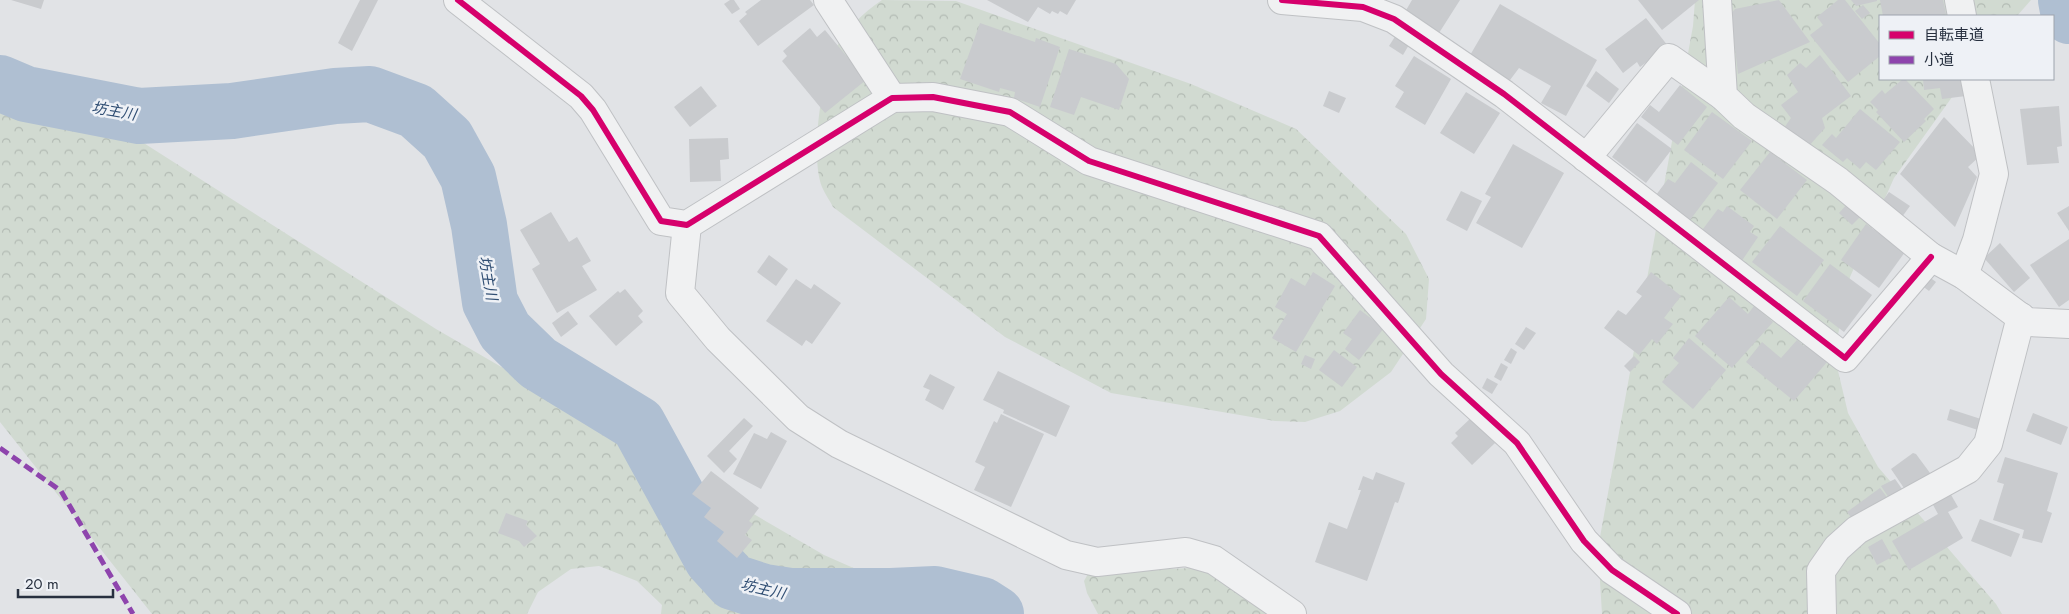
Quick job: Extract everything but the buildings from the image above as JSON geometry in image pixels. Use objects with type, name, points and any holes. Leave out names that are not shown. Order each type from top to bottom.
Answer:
[{"type":"street","points":[[458,0],[581,96],[594,110],[661,221],[688,225],[892,98],[933,97],[1010,112],[1089,161],[1319,236],[1441,374],[1517,443],[1584,541],[1612,570],[1678,614]]},
{"type":"street","points":[[828,0],[892,98]]},
{"type":"street","points":[[1282,0],[1364,7],[1394,19],[1504,94],[1845,358],[1931,257]]},
{"type":"street","points":[[1717,0],[1723,96]]},
{"type":"street","points":[[1959,0],[1962,15]]},
{"type":"street","points":[[1586,158],[1669,58],[1723,96],[1744,116],[1838,180],[1931,257],[1964,275],[2027,322],[2069,324]]},
{"type":"street","points":[[1964,275],[1977,240],[1994,174],[1975,80]]},
{"type":"street","points":[[688,225],[680,293],[718,339],[798,418],[831,439],[920,485],[1066,555],[1096,562],[1186,552],[1214,560],[1292,614]]},
{"type":"street","points":[[1822,614],[1821,571],[1837,548],[1857,530],[1968,469],[1988,444],[2020,317]]},
{"type":"green space","points":[[882,0],[956,1],[1191,84],[1296,129],[1406,234],[1429,279],[1426,319],[1391,372],[1340,411],[1305,422],[1275,421],[1111,393],[1005,337],[833,207],[822,187],[817,157],[817,138],[825,79],[830,63],[839,42],[850,28],[868,10]]},
{"type":"green space","points":[[1695,0],[2031,0],[2018,15],[1879,15],[1879,80],[1964,80],[1894,178],[1850,277],[1834,354],[1848,413],[1878,467],[1996,604],[2002,614],[1602,614],[1598,548],[1693,26]]},
{"type":"green space","points":[[0,78],[26,86],[139,140],[436,329],[824,555],[858,570],[928,573],[963,583],[1014,614],[661,614],[662,605],[637,581],[599,566],[571,569],[538,592],[527,614],[152,614],[0,422]]},
{"type":"green space","points":[[1192,568],[1208,573],[1269,614],[1098,614],[1087,593],[1084,581],[1089,572]]},
{"type":"waterway","points":[[2066,0],[2069,16]]},
{"type":"waterway","name":"坊主川","points":[[0,83],[26,94],[139,116],[232,111],[335,96],[370,94],[416,111],[447,139],[468,177],[479,225],[490,302],[505,331],[538,363],[638,424],[712,559],[733,582],[764,592],[790,596],[935,594],[982,605],[996,614]]},
{"type":"marked path","points":[[0,448],[61,491],[133,614]]},
{"type":"cycle path","points":[[458,0],[581,96],[593,110],[661,221],[687,225],[892,98],[933,97],[1010,112],[1089,161],[1319,236],[1441,374],[1517,443],[1584,541],[1612,570],[1677,614]]},
{"type":"cycle path","points":[[1282,0],[1363,7],[1394,19],[1504,94],[1845,358],[1931,257]]}]
